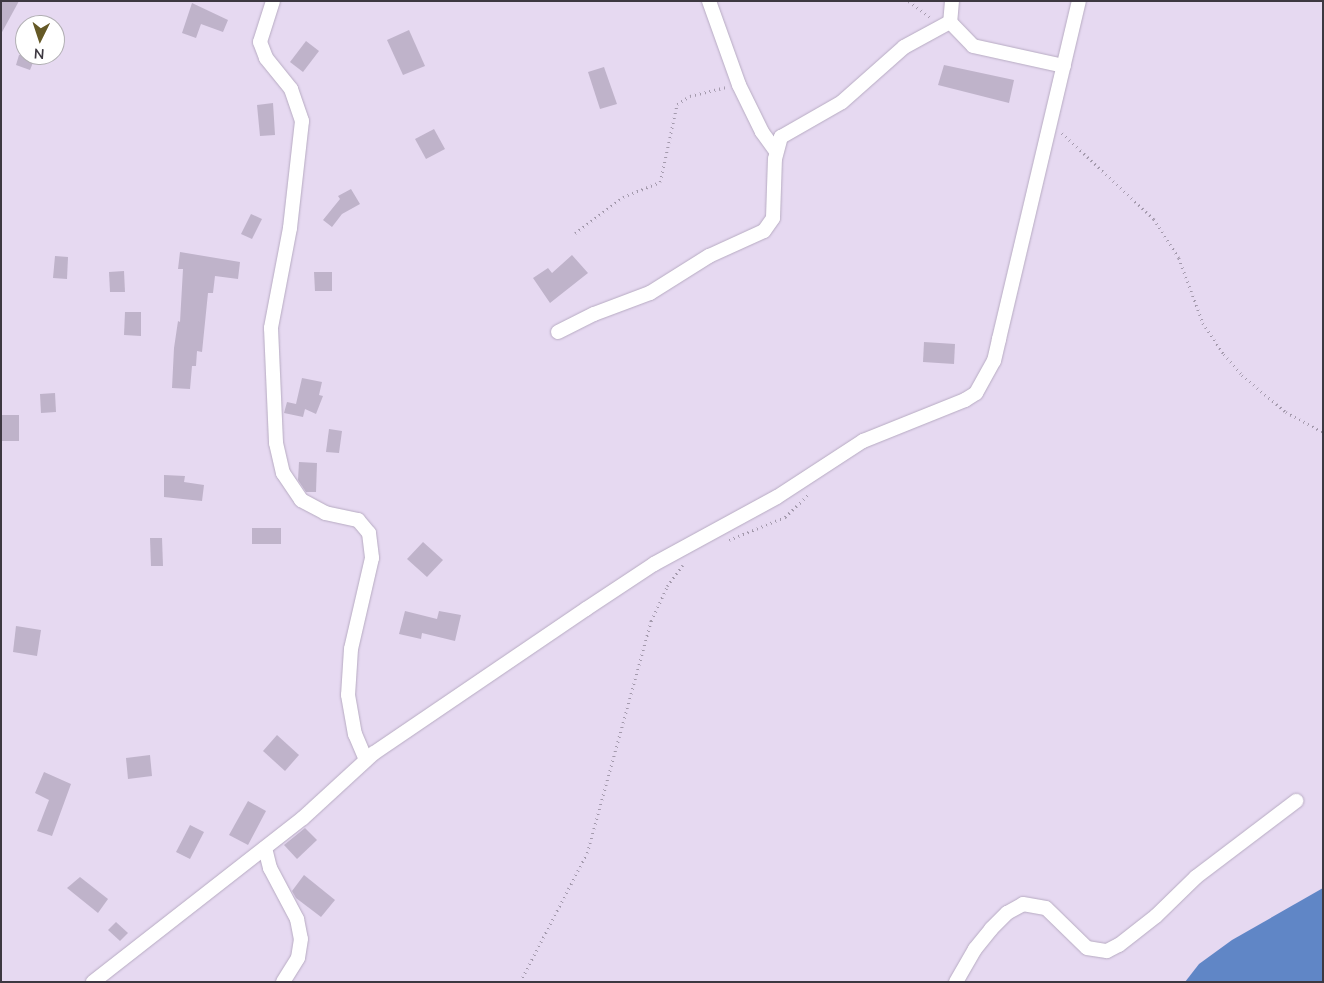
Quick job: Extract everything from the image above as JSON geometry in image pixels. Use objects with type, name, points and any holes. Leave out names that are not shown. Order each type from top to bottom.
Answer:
[{"type":"street","points":[[273,1],[260,42],[266,58],[290,89],[302,121],[290,228],[271,328],[276,443],[283,473],[301,500],[325,513],[358,520],[369,533],[372,558],[351,649],[348,695],[355,734],[366,760]]},
{"type":"street","points":[[709,1],[739,85],[762,132],[776,151]]},
{"type":"street","points":[[949,23],[952,1]]},
{"type":"street","points":[[94,982],[303,818],[366,760],[654,564],[763,505],[863,441],[965,400],[976,393],[994,361],[1080,1]]},
{"type":"street","points":[[949,23],[973,46],[1064,66]]},
{"type":"street","points":[[558,332],[594,314],[650,293],[709,256],[764,231],[772,218],[776,151],[786,133],[816,119],[842,102],[904,47],[949,23]]},
{"type":"street","points":[[956,982],[975,949],[991,930],[1007,913],[1023,904],[1046,908],[1087,948],[1097,951],[1113,948],[1156,916],[1210,865],[1296,802]]},
{"type":"street","points":[[265,848],[270,868],[296,919],[301,939],[298,958],[283,982]]},
{"type":"path","points":[[909,1],[923,14],[949,23]]},
{"type":"path","points":[[575,233],[624,197],[662,180],[677,104],[683,98],[739,85]]},
{"type":"path","points":[[1050,124],[1076,144],[1154,219],[1179,258],[1203,323],[1224,354],[1242,375],[1286,412],[1323,432]]},
{"type":"path","points":[[723,542],[785,517],[811,492]]},
{"type":"path","points":[[520,982],[587,853],[651,621],[667,586],[690,560]]},
{"type":"water","points":[[1323,888],[1323,982],[1185,982],[1199,964],[1232,940]]},
{"type":"building","points":[[1,1],[19,1],[1,34]]},
{"type":"building","points":[[192,3],[228,20],[223,32],[201,24],[196,38],[182,33]]},
{"type":"building","points":[[409,30],[425,66],[403,75],[387,40]]},
{"type":"building","points":[[306,41],[319,51],[303,72],[290,62]]},
{"type":"building","points":[[16,65],[32,65],[30,70]]},
{"type":"building","points":[[944,65],[1014,80],[1009,103],[938,85]]},
{"type":"building","points":[[604,67],[617,104],[600,109],[588,72]]},
{"type":"building","points":[[273,103],[275,135],[260,136],[257,105]]},
{"type":"building","points":[[434,129],[445,149],[426,159],[415,139]]},
{"type":"building","points":[[351,189],[360,204],[342,214],[332,227],[323,220],[340,199],[338,196]]},
{"type":"building","points":[[251,214],[262,219],[252,239],[241,234]]},
{"type":"building","points":[[180,252],[240,262],[238,279],[215,276],[213,293],[208,293],[202,352],[197,351],[196,366],[192,366],[190,389],[172,388],[174,348],[178,321],[180,322],[183,269],[178,269]]},
{"type":"building","points":[[572,255],[588,273],[550,303],[533,278],[548,268],[552,273]]},
{"type":"building","points":[[55,256],[68,257],[67,279],[53,278]]},
{"type":"building","points":[[124,271],[125,292],[110,292],[109,272]]},
{"type":"building","points":[[314,272],[332,272],[332,291],[315,291]]},
{"type":"building","points":[[125,312],[141,312],[141,336],[124,335]]},
{"type":"building","points":[[924,342],[955,344],[954,364],[923,362]]},
{"type":"building","points":[[302,378],[322,382],[319,395],[323,396],[316,414],[305,409],[303,417],[284,413],[287,402],[296,404]]},
{"type":"building","points":[[55,393],[56,412],[41,413],[40,394]]},
{"type":"building","points":[[1,415],[19,415],[19,441],[1,441]]},
{"type":"building","points":[[329,429],[342,431],[339,453],[326,452]]},
{"type":"building","points":[[299,462],[317,463],[316,492],[306,492],[298,480]]},
{"type":"building","points":[[164,475],[185,476],[184,482],[204,485],[202,501],[164,497]]},
{"type":"building","points":[[252,528],[281,528],[281,544],[252,544]]},
{"type":"building","points":[[150,538],[162,538],[163,566],[151,566]]},
{"type":"building","points":[[423,542],[443,560],[427,577],[407,559]]},
{"type":"building","points":[[405,611],[437,619],[439,611],[461,615],[455,641],[422,633],[421,639],[399,634]]},
{"type":"building","points":[[16,626],[41,630],[37,656],[13,652]]},
{"type":"building","points":[[277,735],[299,755],[285,771],[263,751]]},
{"type":"building","points":[[150,755],[152,776],[128,779],[126,758]]},
{"type":"building","points":[[44,772],[71,784],[52,836],[37,831],[49,800],[35,793]]},
{"type":"building","points":[[248,801],[266,811],[248,845],[229,835]]},
{"type":"building","points":[[190,825],[204,832],[190,859],[176,852]]},
{"type":"building","points":[[305,828],[317,840],[297,859],[284,845]]},
{"type":"building","points":[[304,875],[335,900],[321,917],[296,898],[292,891]]},
{"type":"building","points":[[80,877],[108,899],[98,913],[67,888]]},
{"type":"building","points":[[116,922],[128,933],[120,941],[108,930]]}]
